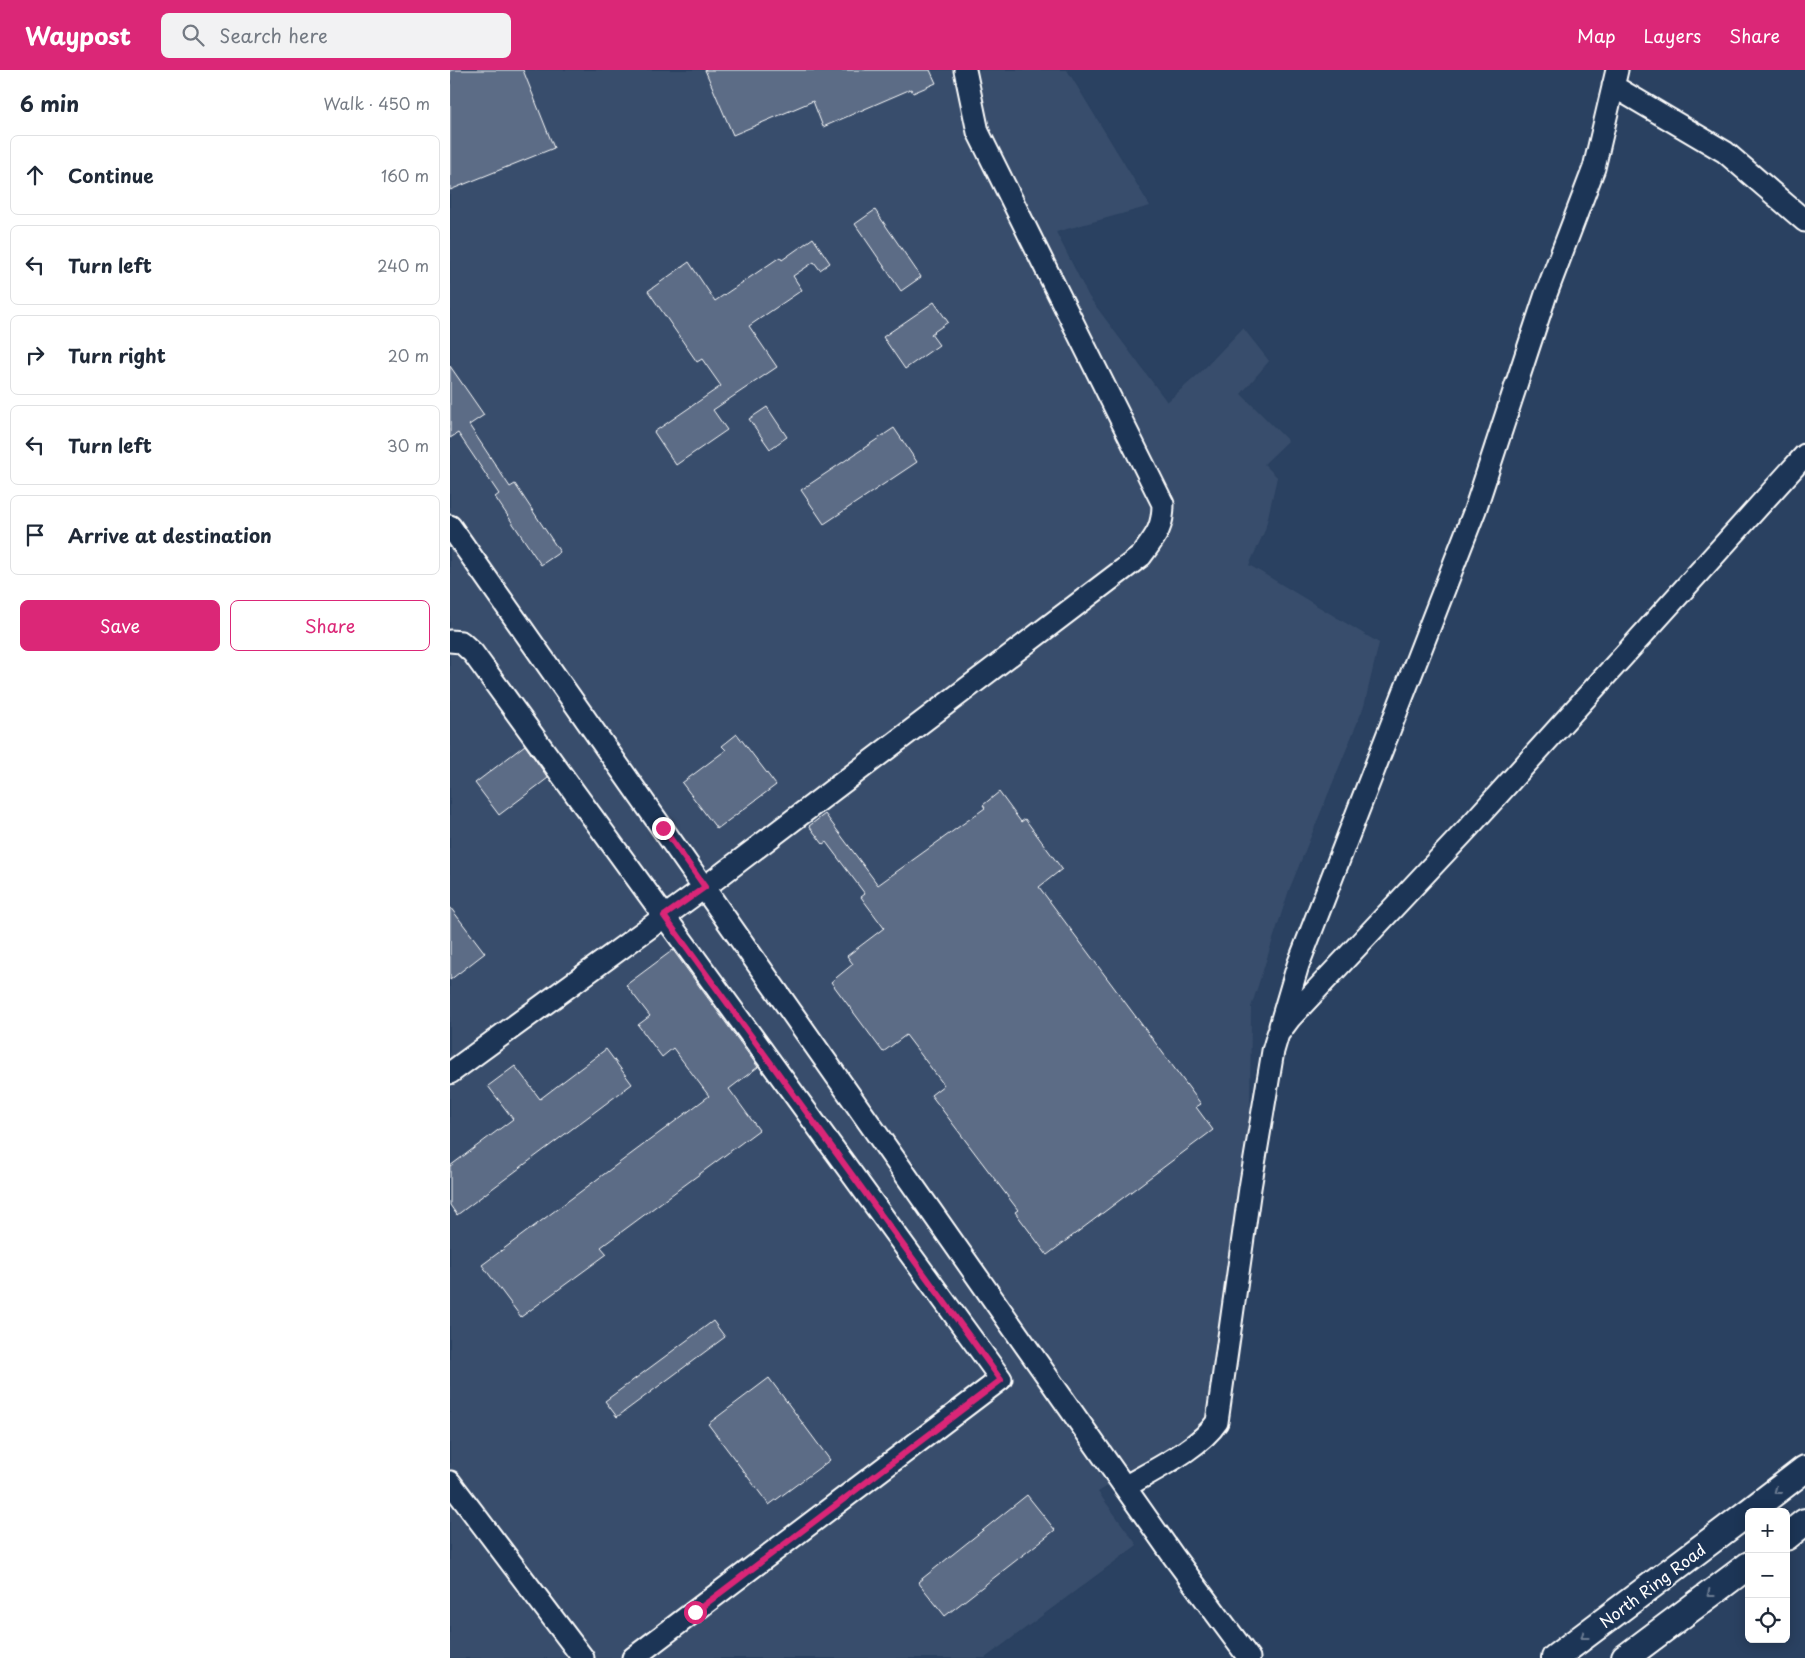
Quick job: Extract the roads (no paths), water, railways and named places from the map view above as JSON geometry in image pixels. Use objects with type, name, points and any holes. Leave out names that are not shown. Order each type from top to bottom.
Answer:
[{"type":"main road","name":"North Ring Road","points":[[1754,1508],[1805,1470]]},
{"type":"main road","name":"North Ring Road","points":[[1555,1658],[1745,1515]]},
{"type":"main road","points":[[1790,1533],[1805,1522]]},
{"type":"main road","points":[[1625,1658],[1745,1568]]},
{"type":"street","points":[[450,1073],[705,887],[1141,556],[1157,534],[1163,519],[1162,504],[978,132],[965,70]]},
{"type":"street","points":[[1125,1487],[1192,1446],[1210,1433],[1217,1422],[1250,1188],[1273,1051],[1298,965],[1475,510],[1546,294],[1594,168],[1615,78],[1725,152],[1805,221]]},
{"type":"street","points":[[1278,1034],[1290,1018],[1468,828],[1805,455]]},
{"type":"street","points":[[450,526],[1125,1487],[1249,1658]]},
{"type":"street","points":[[450,641],[461,642],[474,653],[1001,1380],[634,1658]]},
{"type":"street","points":[[450,1482],[582,1658]]}]
